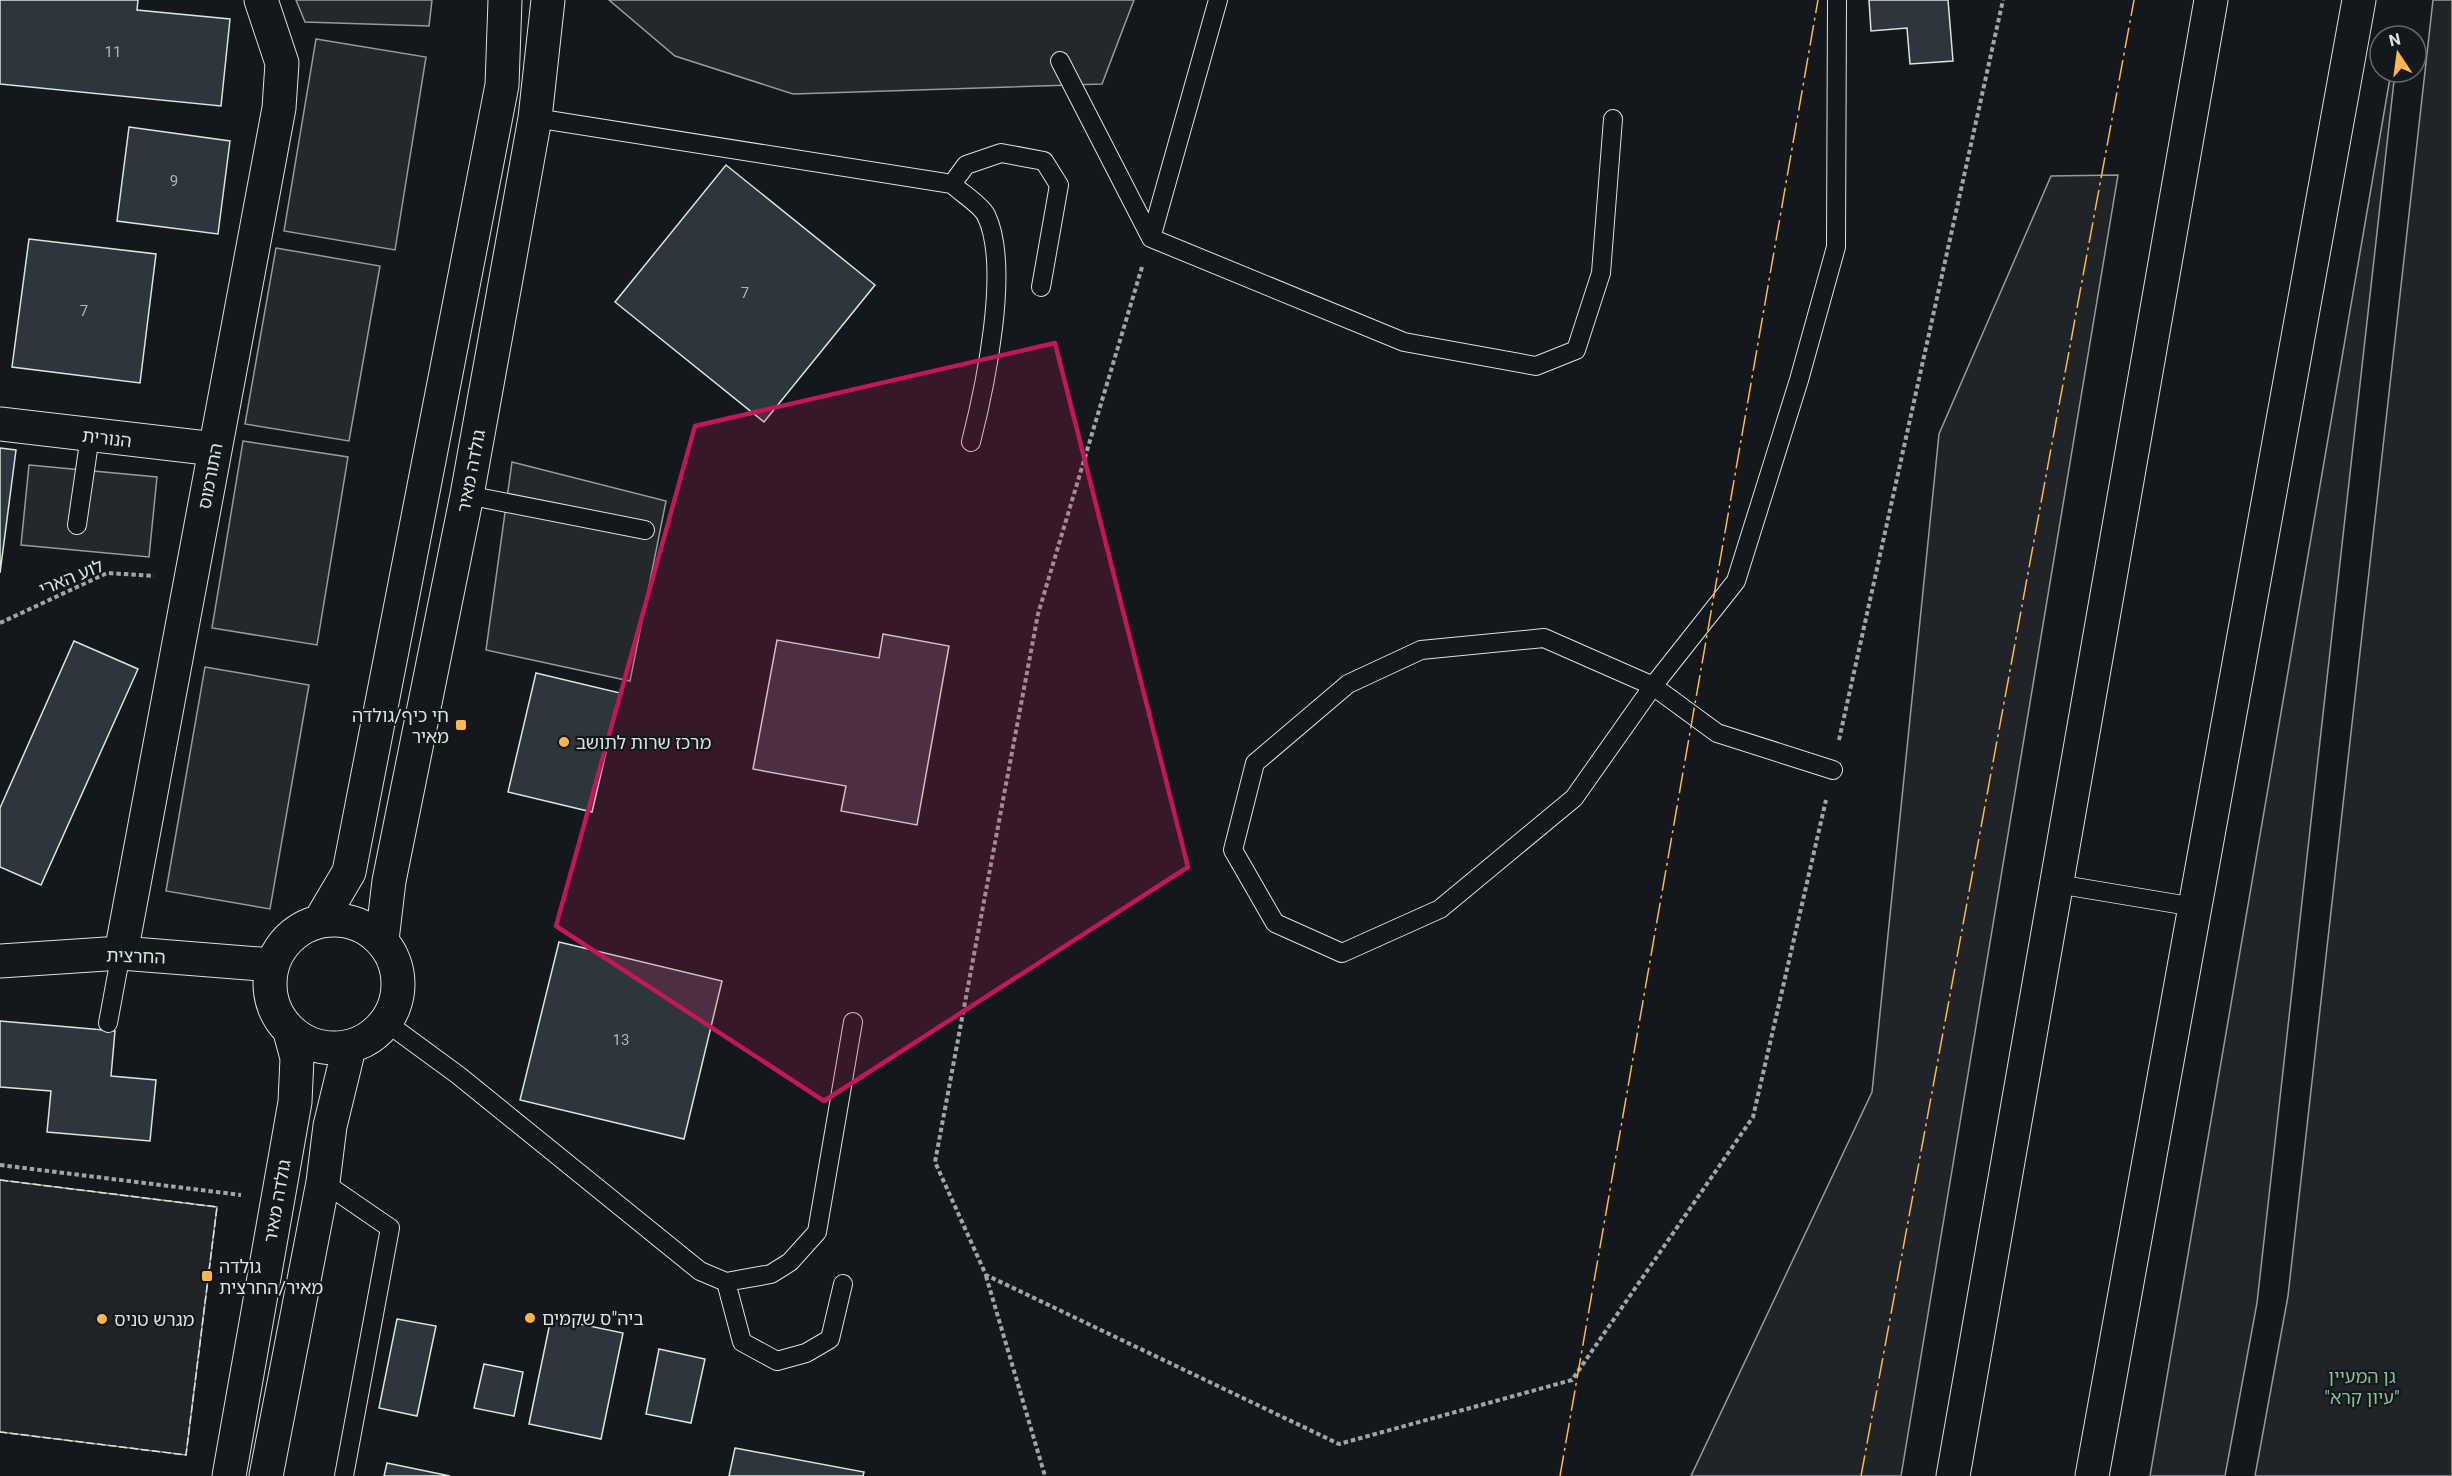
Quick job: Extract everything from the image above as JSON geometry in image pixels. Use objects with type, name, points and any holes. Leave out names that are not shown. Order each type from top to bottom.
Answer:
[{"type":"main road","name":"התורמוס","points":[[121,953],[279,108],[282,63],[261,0]]},
{"type":"main road","points":[[320,921],[349,872],[502,85],[505,0]]},
{"type":"main road","name":"גולדה מאיר","points":[[382,940],[389,881],[467,495],[535,118],[548,0]]},
{"type":"main road","points":[[1953,1476],[2211,0]]},
{"type":"main road","points":[[2092,1476],[2359,0]]},
{"type":"main road","name":"הנורית","points":[[0,424],[215,449]]},
{"type":"main road","name":"גולדה מאיר","points":[[229,1476],[295,1102],[297,1058],[290,1032],[279,1019],[271,999],[272,965],[282,945],[291,935],[320,921],[342,919],[364,926],[382,940],[398,969],[399,995],[387,1023],[370,1039],[349,1048]]},
{"type":"main road","name":"החרצית","points":[[0,961],[121,953],[272,965]]},
{"type":"main road","points":[[266,1476],[323,1182],[330,1126],[349,1048],[327,1048],[304,1042],[290,1032]]},
{"type":"lane","points":[[1151,238],[1218,0]]},
{"type":"lane","points":[[1833,770],[1717,733],[1653,686],[1544,638],[1421,650],[1348,684],[1255,763],[1233,850],[1275,923],[1342,953],[1440,909],[1574,798],[1653,686],[1736,581],[1799,380],[1836,247],[1837,0]]},
{"type":"lane","points":[[1060,61],[1151,238],[1404,342],[1536,366],[1576,350],[1601,273],[1612,119]]},
{"type":"lane","points":[[535,118],[952,184],[985,213],[997,255],[998,283],[978,412],[971,442]]},
{"type":"lane","points":[[952,184],[966,165],[1001,153],[1044,161],[1059,185],[1041,287]]},
{"type":"lane","points":[[77,525],[90,436]]},
{"type":"lane","points":[[467,495],[645,530]]},
{"type":"lane","points":[[2057,884],[2195,907]]},
{"type":"lane","points":[[108,1023],[121,953]]},
{"type":"lane","points":[[387,1023],[458,1075],[700,1271],[726,1282],[771,1274],[790,1262],[817,1232],[853,1022]]},
{"type":"lane","points":[[323,1182],[390,1228],[344,1476]]},
{"type":"lane","points":[[726,1282],[742,1342],[777,1361],[806,1353],[830,1339],[843,1284]]},
{"type":"path","points":[[986,1275],[1339,1443],[1572,1380],[1753,1117],[1833,770],[2003,0]]},
{"type":"path","points":[[1044,1476],[986,1275],[935,1162],[1038,614],[1151,238]]},
{"type":"path","name":"לוע הארי","points":[[0,623],[107,573],[191,579]]},
{"type":"path","points":[[0,1165],[278,1200]]},
{"type":"highlighted area","points":[[1055,343],[1188,867],[824,1101],[556,926],[695,426]]},
{"type":"green space","name":"גן המעיין \"עיון קרא\"","points":[[2433,0],[2452,0],[2452,1476],[2255,1476],[2288,1296],[2424,84],[2428,84],[2428,45]]},
{"type":"green space","points":[[2389,84],[2394,84],[2257,1303],[2225,1476],[2150,1476]]},
{"type":"green space","points":[[2118,175],[1901,1476],[1691,1476],[1872,1092],[1939,434],[2051,176]]},
{"type":"green space","name":"מגרש טניס","points":[[0,1180],[217,1207],[186,1455],[0,1432]]},
{"type":"shaded area","points":[[296,0],[432,0],[429,26],[305,22]]},
{"type":"shaded area","points":[[609,0],[1134,0],[1102,84],[793,94],[675,56]]},
{"type":"shaded area","points":[[316,39],[426,57],[395,250],[284,231]]},
{"type":"shaded area","points":[[276,248],[380,266],[349,441],[245,424]]},
{"type":"shaded area","points":[[243,441],[348,457],[317,645],[212,628]]},
{"type":"shaded area","points":[[512,462],[666,501],[630,681],[486,650]]},
{"type":"shaded area","points":[[29,465],[157,477],[149,557],[21,545]]},
{"type":"shaded area","points":[[205,667],[309,685],[270,909],[166,891]]},
{"type":"building","points":[[0,0],[138,0],[137,10],[230,19],[221,106],[0,84]]},
{"type":"building","points":[[1869,0],[1948,0],[1953,61],[1910,64],[1907,28],[1871,31]]},
{"type":"building","points":[[129,127],[230,141],[218,234],[117,221]]},
{"type":"building","points":[[726,165],[875,285],[764,422],[615,302]]},
{"type":"building","points":[[29,239],[156,254],[140,383],[12,367]]},
{"type":"building","points":[[0,448],[16,450],[0,573]]},
{"type":"building","points":[[883,634],[949,646],[917,825],[841,811],[846,786],[753,769],[777,640],[879,658]]},
{"type":"building","points":[[74,641],[138,669],[41,885],[0,867],[0,808]]},
{"type":"building","name":"מרכז שרות לתושב","points":[[536,673],[620,693],[592,812],[508,792]]},
{"type":"building","points":[[559,942],[722,981],[684,1139],[520,1100]]},
{"type":"building","points":[[0,1021],[115,1031],[111,1076],[156,1080],[150,1141],[47,1132],[51,1091],[0,1087]]},
{"type":"building","points":[[551,1318],[623,1333],[601,1439],[529,1424]]},
{"type":"building","points":[[397,1319],[436,1326],[417,1416],[379,1408]]},
{"type":"building","points":[[659,1349],[705,1359],[691,1423],[646,1414]]},
{"type":"building","points":[[484,1364],[523,1372],[514,1416],[474,1408]]},
{"type":"building","points":[[735,1448],[864,1472],[863,1476],[729,1476]]},
{"type":"building","points":[[387,1463],[450,1476],[384,1476]]},
{"type":"fence","points":[[0,1180],[217,1207],[186,1455],[0,1432]]},
{"type":"power","points":[[1560,1476],[1818,0]]},
{"type":"power","points":[[1861,1476],[2134,0]]},
{"type":"place","name":"חי כיף/גולדה מאיר","points":[[461,725]]},
{"type":"place","name":"מרכז שרות לתושב","points":[[564,742]]},
{"type":"place","name":"גולדה מאיר/החרצית","points":[[207,1276]]},
{"type":"place","name":"ביה\"ס שקמים","points":[[530,1318]]},
{"type":"place","name":"מגרש טניס","points":[[102,1319]]}]
